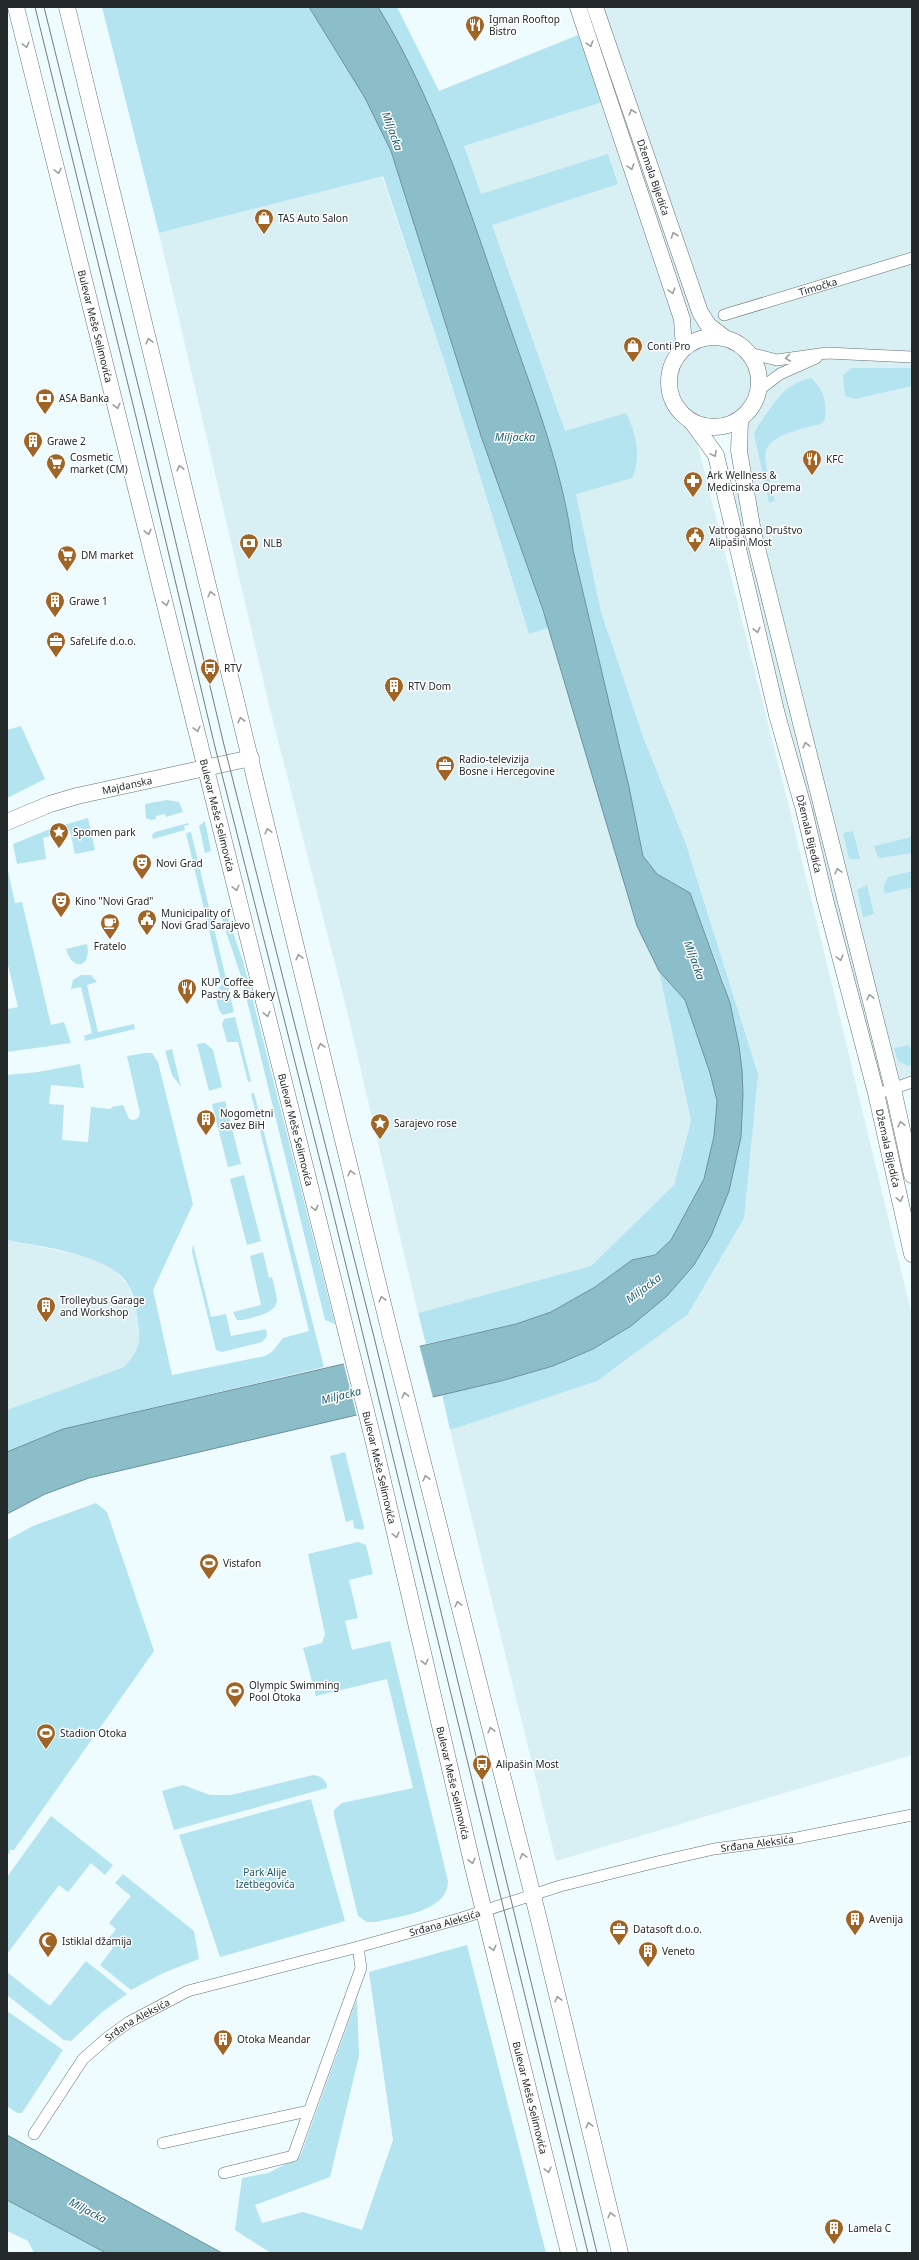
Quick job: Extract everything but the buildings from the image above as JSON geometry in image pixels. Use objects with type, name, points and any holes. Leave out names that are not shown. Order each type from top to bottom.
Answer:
[{"type":"main road","name":"Bulevar Meše Selimovića","points":[[16,7],[374,1443],[484,1910],[569,2253]]},
{"type":"main road","points":[[67,7],[391,1337],[532,1894],[620,2253]]},
{"type":"main road","name":"Džemala Bijedića","points":[[578,7],[682,319],[684,348],[670,373],[670,387],[673,401],[678,410],[692,422],[716,455],[777,715],[804,810],[825,899],[876,1093],[912,1254]]},
{"type":"main road","name":"Džemala Bijedića","points":[[595,7],[700,312],[708,325],[725,338],[738,344],[749,353],[756,364],[759,377],[759,390]]},
{"type":"main road","points":[[684,348],[697,341],[710,337],[725,338]]},
{"type":"main road","points":[[740,420],[752,406],[759,390]]},
{"type":"main road","name":"Džemala Bijedića","points":[[692,422],[704,426],[716,427],[725,426],[740,420],[739,450],[753,532],[893,1089],[912,1176]]},
{"type":"main road","name":"Majdanska","points":[[7,822],[50,804],[70,798],[251,758]]},
{"type":"street","name":"Timočka","points":[[724,315],[912,258]]},
{"type":"street","points":[[749,353],[777,360],[827,353],[912,357]]},
{"type":"street","points":[[759,390],[780,374],[827,353]]},
{"type":"street","points":[[876,1093],[912,1082]]},
{"type":"street","name":"Srđana Aleksića","points":[[34,2134],[83,2059],[106,2038],[129,2022],[188,1991],[358,1947],[484,1910],[532,1894],[714,1849],[797,1838],[912,1815]]},
{"type":"street","points":[[224,2173],[293,2156],[308,2111],[361,1968],[358,1947]]},
{"type":"street","points":[[163,2142],[308,2111]]},
{"type":"shaded area","points":[[597,7],[912,7],[912,1084],[876,1093],[734,537],[736,468],[733,424],[716,427],[692,422],[789,807],[912,1316],[912,1755],[556,1861],[450,1430],[597,1381],[758,1074],[686,844],[644,739],[601,612],[570,467],[435,95],[603,28]]},
{"type":"shaded area","points":[[382,176],[447,370],[529,634],[549,628],[637,926],[659,971],[691,1121],[674,1185],[591,1266],[418,1313],[347,1011],[268,701],[159,233]]},
{"type":"shaded area","points":[[7,1240],[92,1258],[108,1265],[129,1285],[136,1308],[140,1334],[136,1353],[124,1367],[7,1410]]},
{"type":"green space","points":[[102,7],[309,7],[365,98],[391,151],[481,436],[549,628],[529,634],[447,370],[383,176],[159,233]]},
{"type":"green space","points":[[378,7],[397,7],[439,91],[578,35],[602,102],[464,146],[481,194],[608,154],[618,184],[492,225],[565,431],[626,413],[633,429],[637,462],[632,478],[576,494],[601,612],[644,739],[686,844],[758,1074],[744,1218],[688,1314],[597,1381],[450,1430],[442,1394],[501,1381],[553,1366],[593,1349],[631,1326],[667,1296],[743,1094],[739,1046],[724,983],[690,893],[657,874],[643,856],[629,787],[573,550],[564,497],[545,429],[489,265],[446,151],[418,83]]},
{"type":"green space","points":[[852,368],[912,368],[912,386],[855,399],[845,396],[843,375]]},
{"type":"green space","points":[[811,378],[824,397],[825,419],[820,424],[781,436],[769,445],[765,456],[768,476],[775,501],[769,503],[754,434],[780,395],[797,383]]},
{"type":"green space","points":[[21,726],[45,779],[7,798],[7,730]]},
{"type":"green space","points":[[167,800],[179,802],[183,812],[166,817],[165,814],[156,816],[156,819],[151,820],[146,818],[145,804]]},
{"type":"green space","points":[[88,818],[95,850],[75,854],[70,831],[43,838],[46,859],[17,864],[13,844],[50,829]]},
{"type":"green space","points":[[205,821],[211,851],[205,853],[199,826]]},
{"type":"green space","points":[[188,823],[189,825],[184,826],[185,830],[153,839],[152,835],[155,832]]},
{"type":"green space","points":[[853,831],[860,859],[849,859],[843,833]]},
{"type":"green space","points":[[191,832],[234,1012],[223,1015],[220,1012],[216,997],[217,990],[222,985],[186,833]]},
{"type":"green space","points":[[912,837],[912,853],[880,858],[877,855],[874,846]]},
{"type":"green space","points":[[7,866],[15,903],[22,902],[51,1025],[64,1022],[71,1043],[7,1052],[7,1009],[18,1007],[7,961]]},
{"type":"green space","points":[[912,871],[912,887],[884,894],[884,885],[888,877]]},
{"type":"green space","points":[[867,885],[874,914],[863,917],[857,890]]},
{"type":"green space","points":[[226,913],[243,961],[335,1324],[325,1320],[241,976],[220,914]]},
{"type":"green space","points":[[87,944],[87,958],[84,962],[77,964],[73,962],[66,949]]},
{"type":"green space","points":[[659,971],[685,1000],[710,1073],[717,1101],[714,1136],[704,1179],[671,1240],[655,1255],[632,1260],[595,1287],[551,1312],[516,1324],[426,1344],[418,1313],[591,1266],[674,1185],[691,1121]]},
{"type":"green space","points":[[81,975],[91,975],[97,982],[87,985],[98,1032],[134,1024],[135,1029],[85,1041],[84,1036],[92,1033],[81,987],[71,989],[73,980]]},
{"type":"green space","points":[[235,1017],[251,1081],[248,1082],[238,1042],[227,1042],[222,1024],[224,1019]]},
{"type":"green space","points":[[205,1043],[213,1050],[222,1087],[209,1091],[197,1044]]},
{"type":"green space","points":[[909,1045],[912,1052],[912,1065],[908,1066],[898,1061],[894,1048]]},
{"type":"green space","points":[[172,1049],[181,1087],[172,1075],[165,1051]]},
{"type":"green space","points":[[152,1053],[158,1062],[193,1204],[153,1290],[172,1375],[265,1356],[272,1352],[283,1338],[309,1331],[251,1094],[254,1093],[324,1367],[63,1429],[7,1452],[7,1410],[124,1367],[137,1349],[139,1331],[136,1308],[131,1289],[120,1275],[107,1266],[92,1259],[56,1249],[7,1240],[7,1075],[38,1072],[80,1064],[84,1088],[51,1085],[49,1104],[64,1105],[62,1140],[88,1142],[91,1107],[111,1109],[112,1107],[123,1105],[129,1119],[134,1120],[138,1118],[140,1113],[127,1056]]},
{"type":"green space","points":[[225,1101],[241,1164],[228,1167],[212,1104]]},
{"type":"green space","points":[[244,1175],[261,1241],[247,1245],[230,1179]]},
{"type":"green space","points":[[193,1244],[211,1317],[226,1314],[231,1336],[266,1329],[267,1336],[262,1342],[222,1352],[216,1350],[192,1252]]},
{"type":"green space","points":[[263,1252],[269,1278],[272,1277],[276,1291],[277,1302],[272,1310],[266,1313],[245,1320],[237,1320],[233,1312],[261,1305],[250,1256]]},
{"type":"green space","points":[[345,1452],[364,1527],[363,1530],[354,1528],[353,1520],[346,1522],[330,1456]]},
{"type":"green space","name":"Stadion Otoka","points":[[96,1503],[107,1512],[154,1651],[14,1850],[10,1850],[7,1858],[7,1540],[33,1526]]},
{"type":"green space","points":[[358,1542],[366,1545],[373,1574],[349,1580],[358,1618],[345,1621],[352,1650],[390,1641],[448,1881],[446,1891],[440,1900],[431,1906],[409,1915],[376,1922],[367,1922],[358,1916],[334,1810],[342,1803],[413,1788],[387,1679],[316,1696],[303,1648],[322,1643],[325,1634],[308,1554]]},
{"type":"green space","points":[[313,1775],[323,1778],[326,1782],[327,1788],[174,1830],[162,1791],[183,1785],[210,1795],[231,1795]]},
{"type":"green space","name":"Park Alije Izetbegovića","points":[[311,1799],[345,1921],[220,1957],[179,1835]]},
{"type":"green space","points":[[51,1816],[113,1865],[105,1875],[91,1863],[68,1892],[59,1885],[7,1954],[7,1877]]},
{"type":"green space","points":[[123,1874],[194,1931],[199,1959],[163,1973],[131,1990],[100,1965],[113,1948],[106,1942],[116,1929],[109,1923],[131,1896],[115,1883]]},
{"type":"green space","points":[[467,1945],[546,2253],[271,2253],[235,2230],[242,2178],[268,2173],[300,2157],[357,1998],[359,2056],[330,2177],[255,2205],[262,2223],[303,2212],[362,2230],[393,2140],[369,1972]]},
{"type":"green space","points":[[86,1961],[127,1994],[102,2012],[71,2041],[64,2040],[7,1995],[7,1972],[50,2006]]},
{"type":"green space","points":[[7,2011],[63,2050],[22,2113],[17,2113],[7,2106]]},
{"type":"green space","points":[[7,2200],[106,2253],[34,2253],[28,2241],[7,2231]]},
{"type":"water","name":"Miljacka","points":[[309,7],[378,7],[419,83],[452,163],[548,437],[556,465],[569,521],[573,550],[629,787],[643,856],[657,874],[690,893],[730,1003],[739,1046],[742,1070],[743,1094],[741,1137],[729,1191],[711,1236],[694,1265],[667,1296],[631,1326],[593,1349],[553,1366],[501,1381],[89,1478],[45,1494],[7,1514],[7,1452],[63,1429],[516,1324],[551,1312],[595,1287],[632,1260],[655,1255],[671,1240],[704,1179],[714,1136],[717,1101],[710,1073],[685,1000],[659,971],[637,926],[543,610],[481,436],[391,151],[365,98]]},
{"type":"water","name":"Miljacka","points":[[7,2135],[222,2253],[106,2253],[7,2200]]},
{"type":"pier","points":[[419,1344],[433,1398],[357,1417],[343,1361]]},
{"type":"tram line","points":[[35,7],[137,421],[215,747],[328,1192],[588,2253]]},
{"type":"tram line","points":[[44,7],[146,417],[224,745],[375,1341],[597,2253]]},
{"type":"place","name":"Igman Rooftop Bistro","points":[[475,42]]},
{"type":"place","name":"TAS Auto Salon","points":[[264,235]]},
{"type":"place","name":"Conti Pro","points":[[633,363]]},
{"type":"place","name":"ASA Banka","points":[[45,415]]},
{"type":"place","name":"Grawe 2","points":[[33,458]]},
{"type":"place","name":"KFC","points":[[812,476]]},
{"type":"place","name":"Cosmetic market (CM)","points":[[56,480]]},
{"type":"place","name":"Ark Wellness & Medicinska Oprema","points":[[693,498]]},
{"type":"place","name":"Vatrogasno Društvo Alipašin Most","points":[[695,553]]},
{"type":"place","name":"NLB","points":[[249,560]]},
{"type":"place","name":"DM market","points":[[67,572]]},
{"type":"place","name":"Grawe 1","points":[[55,618]]},
{"type":"place","name":"SafeLife d.o.o.","points":[[56,658]]},
{"type":"place","name":"RTV","points":[[210,685]]},
{"type":"place","name":"RTV Dom","points":[[394,703]]},
{"type":"place","name":"Radio-televizija Bosne i Hercegovine","points":[[445,782]]},
{"type":"place","name":"Spomen park","points":[[59,849]]},
{"type":"place","name":"Novi Grad","points":[[142,880]]},
{"type":"place","name":"Kino \"Novi Grad\"","points":[[61,918]]},
{"type":"place","name":"Municipality of Novi Grad Sarajevo","points":[[147,936]]},
{"type":"place","name":"Fratelo","points":[[110,940]]},
{"type":"place","name":"KUP Coffee Pastry & Bakery","points":[[187,1005]]},
{"type":"place","name":"Nogometni savez BiH","points":[[206,1136]]},
{"type":"place","name":"Sarajevo rose","points":[[380,1140]]},
{"type":"place","name":"Trolleybus Garage and Workshop","points":[[46,1323]]},
{"type":"place","name":"Vistafon","points":[[209,1580]]},
{"type":"place","name":"Olympic Swimming Pool Otoka","points":[[235,1708]]},
{"type":"place","name":"Stadion Otoka","points":[[46,1750]]},
{"type":"place","name":"Alipašin Most","points":[[482,1781]]},
{"type":"place","name":"Avenija","points":[[855,1936]]},
{"type":"place","name":"Datasoft d.o.o.","points":[[619,1946]]},
{"type":"place","name":"Istiklal džamija","points":[[48,1958]]},
{"type":"place","name":"Veneto","points":[[648,1968]]},
{"type":"place","name":"Otoka Meandar","points":[[223,2056]]},
{"type":"place","name":"Lamela C","points":[[834,2245]]}]
